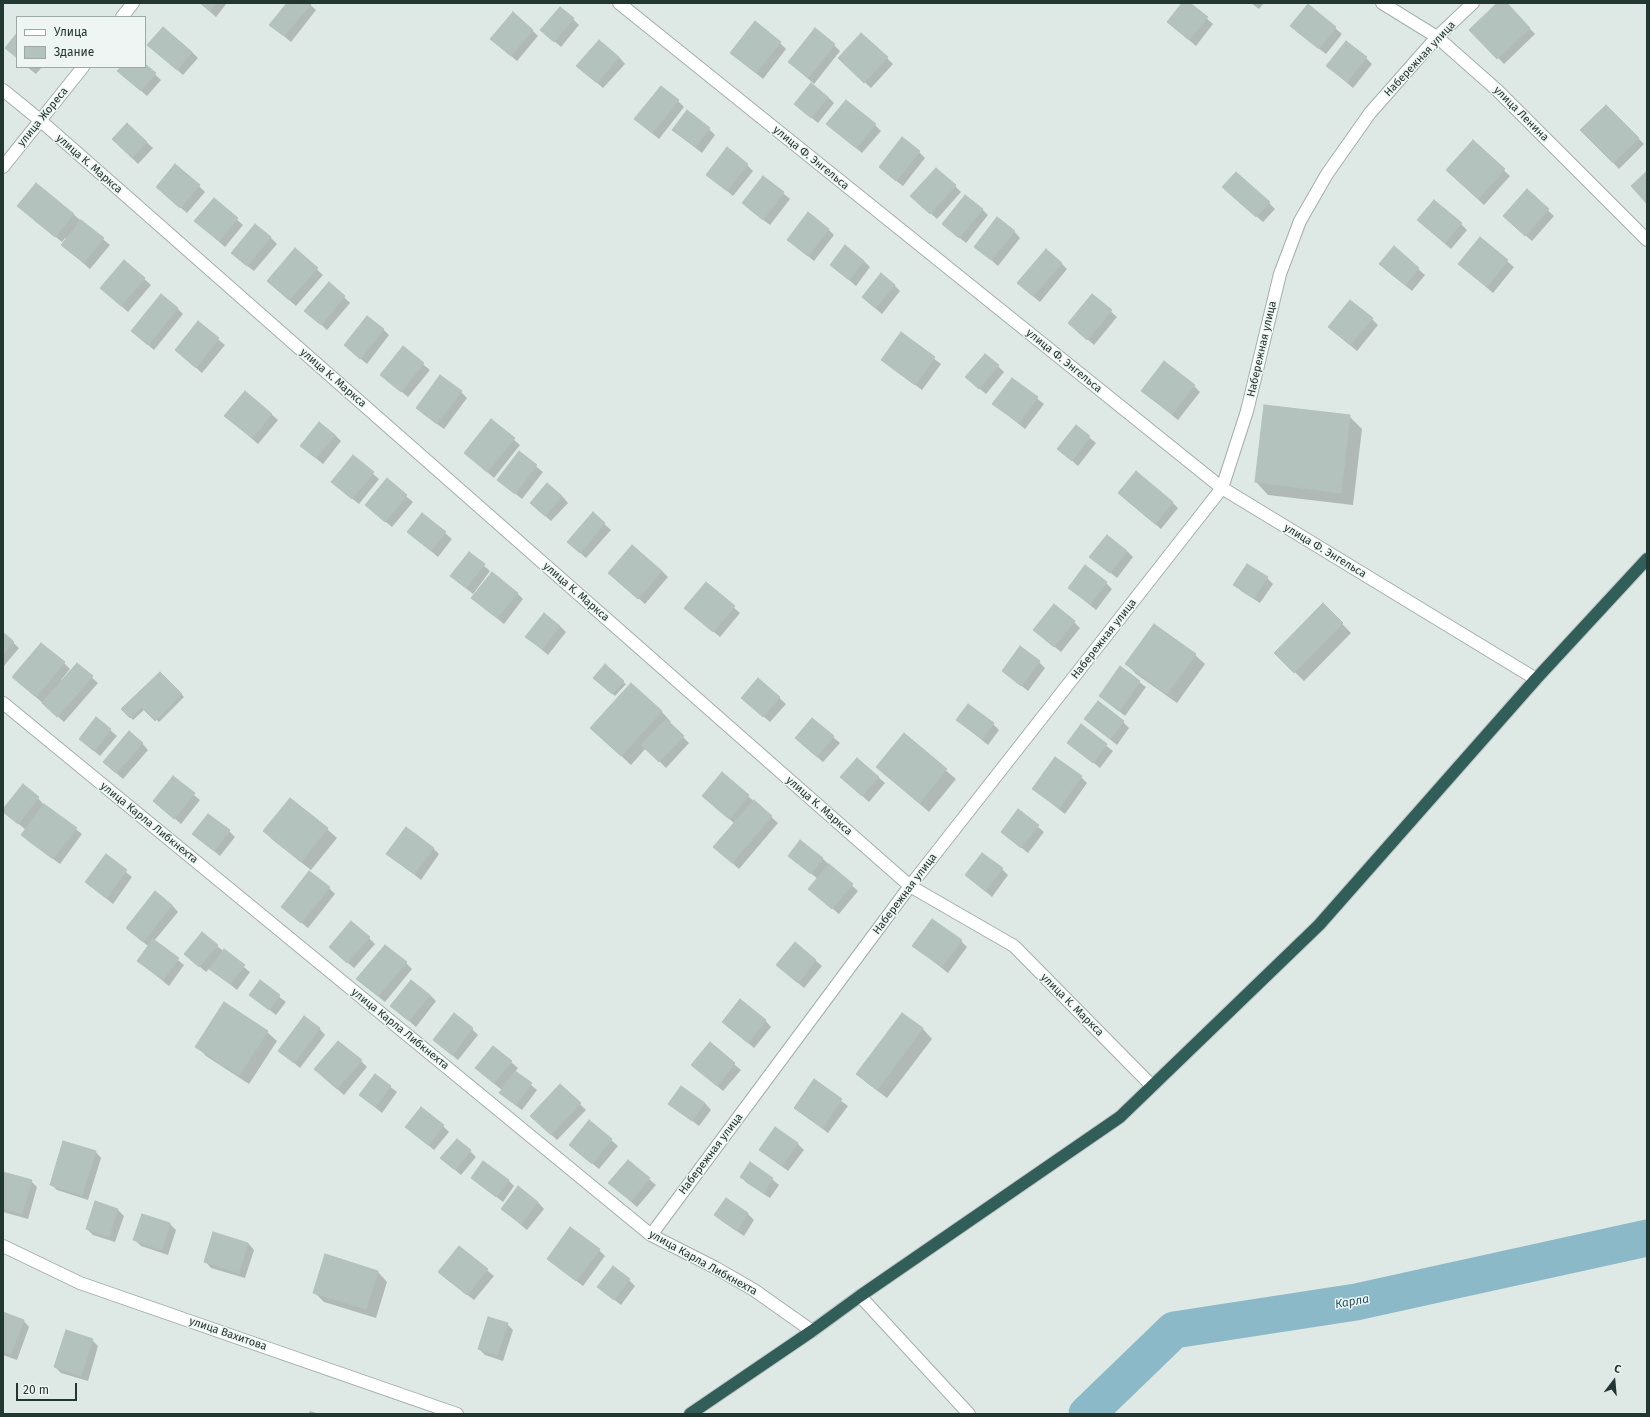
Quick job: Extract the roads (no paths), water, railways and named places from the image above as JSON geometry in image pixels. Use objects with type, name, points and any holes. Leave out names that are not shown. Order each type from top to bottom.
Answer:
[{"type":"highway","points":[[690,1414],[1120,1117],[1319,925],[1536,679],[1647,560]]},
{"type":"street","points":[[123,16],[133,3]]},
{"type":"street","name":"улица Ф. Энгельса","points":[[619,3],[1222,488],[1536,679]]},
{"type":"street","name":"улица Ленина","points":[[1382,3],[1438,37],[1497,90],[1647,240]]},
{"type":"street","name":"Набережная улица","points":[[651,1235],[910,886],[1222,488],[1247,411],[1280,274],[1300,221],[1327,174],[1370,113],[1438,37],[1473,3]]},
{"type":"street","name":"улица Жореса","points":[[3,167],[82,68]]},
{"type":"street","name":"улица К. Маркса","points":[[3,90],[41,121],[910,886],[1014,946],[1152,1086]]},
{"type":"street","name":"улица Карла Либкнехта","points":[[3,703],[651,1235],[716,1268],[754,1290],[812,1331]]},
{"type":"street","name":"улица Вахитова","points":[[3,1246],[80,1283],[457,1414]]},
{"type":"street","points":[[860,1296],[942,1383],[969,1414]]},
{"type":"waterway","name":"Карла","points":[[1087,1414],[1174,1330],[1356,1302],[1647,1238]]}]
